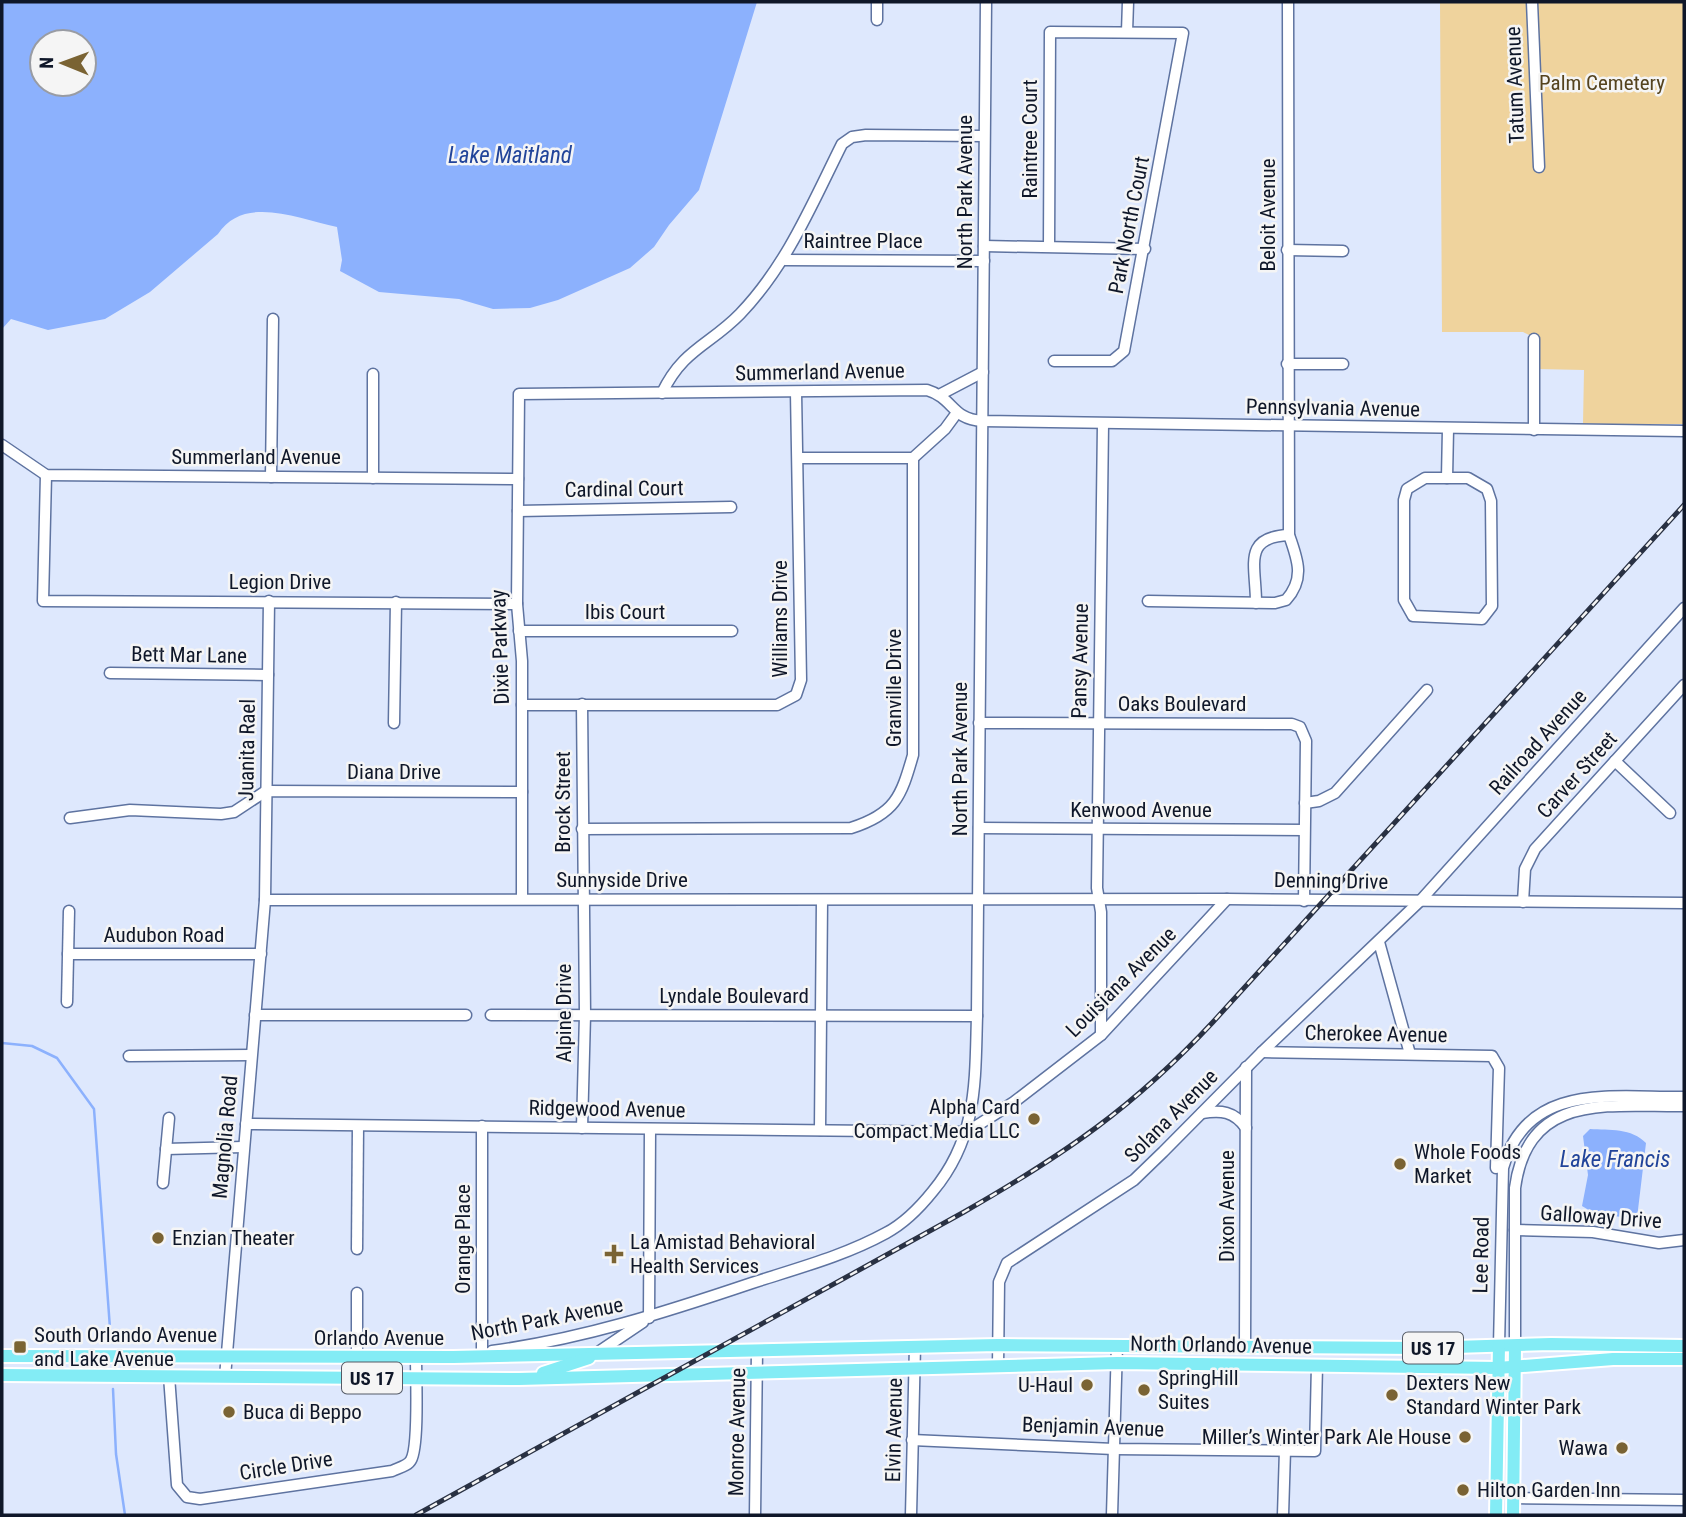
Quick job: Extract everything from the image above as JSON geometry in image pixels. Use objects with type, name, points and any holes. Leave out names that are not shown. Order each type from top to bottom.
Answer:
[{"type":"main road","name":"North Orlando Avenue","points":[[757,1350],[998,1345],[1367,1348],[1684,1346]]},
{"type":"main road","name":"Lee Road","points":[[1496,1515],[1499,1346]]},
{"type":"main road","name":"Lee Road","points":[[1513,1515],[1515,1346]]},
{"type":"main road","points":[[1333,1366],[1361,1355],[1367,1348]]},
{"type":"main road","name":"Orlando Avenue","points":[[2,1356],[416,1358],[593,1356],[757,1350]]},
{"type":"main road","points":[[519,1379],[569,1367],[593,1356]]},
{"type":"main road","points":[[327,1378],[352,1367],[357,1357]]},
{"type":"main road","name":"North Orlando Avenue","points":[[757,1374],[1117,1363],[1515,1368],[1613,1359],[1684,1359]]},
{"type":"main road","name":"Orlando Avenue","points":[[2,1375],[519,1379],[757,1374]]},
{"type":"street","points":[[877,2],[877,19]]},
{"type":"street","name":"North Park Avenue","points":[[453,1357],[554,1342],[649,1318],[852,1251],[888,1232],[933,1191],[967,1132],[973,1099],[977,1016],[986,2]]},
{"type":"street","points":[[1127,33],[1128,2]]},
{"type":"street","name":"Beloit Avenue","points":[[1148,601],[1256,603],[1286,600],[1294,591],[1299,578],[1298,561],[1289,535],[1288,2]]},
{"type":"street","name":"Tatum Avenue","points":[[1532,2],[1539,167]]},
{"type":"street","name":"Raintree Court","points":[[1048,246],[1050,32],[1127,33]]},
{"type":"street","name":"Park North Court","points":[[1054,361],[1112,361],[1120,358],[1124,351],[1183,33],[1127,33]]},
{"type":"street","points":[[662,393],[671,373],[686,355],[739,315],[785,260],[842,144],[852,137],[984,136]]},
{"type":"street","points":[[984,246],[1145,249]]},
{"type":"street","points":[[1287,250],[1343,251]]},
{"type":"street","name":"Raintree Place","points":[[785,260],[984,261]]},
{"type":"street","points":[[271,477],[273,319]]},
{"type":"street","points":[[1534,339],[1534,430]]},
{"type":"street","points":[[1287,364],[1343,364]]},
{"type":"street","points":[[982,421],[966,420],[956,414],[941,394],[983,372]]},
{"type":"street","points":[[373,374],[373,478]]},
{"type":"street","name":"Summerland Avenue","points":[[519,394],[927,390],[941,394]]},
{"type":"street","name":"Williams Drive","points":[[523,705],[777,705],[796,695],[801,680],[796,392]]},
{"type":"street","name":"Dixie Parkway","points":[[519,394],[517,604],[523,705],[522,899]]},
{"type":"street","points":[[798,458],[913,458],[945,429],[956,414]]},
{"type":"street","name":"Pennsylvania Avenue","points":[[982,421],[1684,431]]},
{"type":"street","name":"Pansy Avenue","points":[[1101,1035],[1098,829],[1102,424]]},
{"type":"street","points":[[1447,478],[1448,429]]},
{"type":"street","points":[[2,445],[46,475]]},
{"type":"street","name":"Granville Drive","points":[[582,829],[851,828],[875,820],[892,808],[905,784],[914,755],[913,458]]},
{"type":"street","name":"Summerland Avenue","points":[[46,475],[519,479]]},
{"type":"street","name":"Legion Drive","points":[[46,475],[43,601],[517,604]]},
{"type":"street","points":[[1425,478],[1447,478],[1468,478],[1478,482],[1487,489],[1491,501],[1492,606],[1482,619],[1412,616],[1404,600],[1404,500],[1407,489],[1425,478]]},
{"type":"street","name":"Cardinal Court","points":[[518,511],[731,507]]},
{"type":"street","points":[[1256,603],[1255,552],[1258,543],[1264,538],[1289,535]]},
{"type":"street","name":"Juanita Rael","points":[[265,900],[269,601]]},
{"type":"street","points":[[394,723],[396,602]]},
{"type":"street","name":"Railroad Avenue","points":[[1420,901],[1684,608]]},
{"type":"street","name":"Ibis Court","points":[[519,631],[732,631]]},
{"type":"street","name":"Bett Mar Lane","points":[[110,673],[268,675]]},
{"type":"street","name":"Carver Street","points":[[1523,902],[1525,869],[1535,849],[1684,685]]},
{"type":"street","points":[[1304,901],[1305,803],[1320,801],[1335,793],[1427,690]]},
{"type":"street","name":"Brock Street","points":[[582,704],[583,899]]},
{"type":"street","name":"Oaks Boulevard","points":[[979,723],[1292,724],[1300,727],[1306,741],[1305,803]]},
{"type":"street","points":[[1615,761],[1670,813]]},
{"type":"street","points":[[70,818],[130,810],[221,814],[234,812],[266,791]]},
{"type":"street","name":"Diana Drive","points":[[266,791],[522,792]]},
{"type":"street","name":"Kenwood Avenue","points":[[979,828],[1304,830]]},
{"type":"street","name":"Alpine Drive","points":[[582,1128],[585,1015],[583,899]]},
{"type":"street","name":"Denning Drive","points":[[978,899],[1684,903]]},
{"type":"street","name":"Sunnyside Drive","points":[[265,900],[978,899]]},
{"type":"street","name":"Louisiana Avenue","points":[[967,1132],[1014,1102],[1101,1035],[1227,899]]},
{"type":"street","name":"Magnolia Road","points":[[225,1377],[265,900]]},
{"type":"street","points":[[820,1130],[822,900]]},
{"type":"street","name":"Solana Avenue","points":[[998,1366],[999,1282],[1006,1263],[1134,1180],[1246,1067],[1420,901]]},
{"type":"street","points":[[67,1002],[69,911]]},
{"type":"street","points":[[1379,942],[1410,1054]]},
{"type":"street","name":"Audubon Road","points":[[68,954],[261,954]]},
{"type":"street","points":[[255,1015],[466,1015]]},
{"type":"street","name":"Lyndale Boulevard","points":[[491,1015],[977,1016]]},
{"type":"street","name":"Cherokee Avenue","points":[[1262,1052],[1489,1055],[1496,1058],[1499,1068],[1496,1168]]},
{"type":"street","points":[[129,1056],[251,1055]]},
{"type":"street","name":"Dixon Avenue","points":[[1245,1345],[1246,1067]]},
{"type":"street","name":"Lee Road","points":[[1515,1346],[1515,1188],[1521,1156],[1528,1142],[1548,1122],[1573,1110],[1684,1097]]},
{"type":"street","name":"Lee Road","points":[[1499,1346],[1501,1187],[1503,1168],[1513,1141],[1542,1112],[1578,1099],[1684,1106]]},
{"type":"street","points":[[1201,1114],[1226,1111],[1241,1120],[1246,1129]]},
{"type":"street","points":[[163,1183],[169,1118]]},
{"type":"street","name":"Ridgewood Avenue","points":[[246,1124],[967,1132]]},
{"type":"street","points":[[357,1249],[358,1126]]},
{"type":"street","name":"Orange Place","points":[[482,1126],[482,1353]]},
{"type":"street","points":[[649,1318],[650,1129]]},
{"type":"street","points":[[166,1149],[243,1147]]},
{"type":"street","points":[[1501,1187],[1515,1188]]},
{"type":"street","name":"Galloway Drive","points":[[1515,1230],[1593,1232],[1659,1243],[1684,1240]]},
{"type":"street","points":[[357,1293],[357,1357]]},
{"type":"street","name":"North Park Avenue","points":[[593,1356],[649,1318]]},
{"type":"street","points":[[1112,1515],[1117,1345]]},
{"type":"street","name":"Elvin Avenue","points":[[911,1515],[915,1346]]},
{"type":"street","name":"Monroe Avenue","points":[[755,1515],[757,1350]]},
{"type":"street","name":"Circle Drive","points":[[169,1376],[177,1485],[180,1492],[193,1499],[392,1471],[405,1465],[412,1459],[415,1442],[416,1358]]},
{"type":"street","name":"Benjamin Avenue","points":[[912,1440],[1114,1449],[1315,1451],[1317,1365]]},
{"type":"street","points":[[1283,1515],[1284,1450]]},
{"type":"street","points":[[1514,1498],[1684,1500]]},
{"type":"green space","name":"Palm Cemetery","points":[[1440,2],[1684,2],[1684,424],[1583,424],[1584,370],[1537,369],[1531,336],[1523,332],[1442,332]]},
{"type":"water","name":"Lake Maitland","points":[[2,2],[757,2],[699,190],[654,247],[630,268],[558,300],[530,308],[493,309],[459,299],[379,292],[340,271],[342,260],[337,227],[290,215],[257,212],[242,215],[229,222],[150,292],[105,319],[48,330],[11,319],[2,329]]},
{"type":"water","name":"Lake Francis","points":[[1590,1129],[1627,1132],[1646,1143],[1637,1218],[1597,1215],[1582,1206],[1588,1175],[1583,1136]]},
{"type":"waterway","points":[[2,1043],[32,1046],[57,1058],[94,1109],[111,1342]]},
{"type":"waterway","points":[[113,1389],[116,1454],[125,1515]]},
{"type":"railway","points":[[416,1515],[964,1212],[1066,1149],[1126,1104],[1213,1022],[1684,505]]},
{"type":"place","name":"Alpha Card Compact Media LLC","points":[[1034,1119]]},
{"type":"place","name":"Whole Foods Market","points":[[1400,1164]]},
{"type":"place","name":"Enzian Theater","points":[[158,1238]]},
{"type":"place","name":"La Amistad Behavioral Health Services","points":[[614,1254]]},
{"type":"place","name":"South Orlando Avenue and Lake Avenue","points":[[20,1347]]},
{"type":"place","name":"U-Haul","points":[[1087,1385]]},
{"type":"place","name":"SpringHill Suites","points":[[1144,1390]]},
{"type":"place","name":"Dexters New Standard Winter Park","points":[[1392,1395]]},
{"type":"place","name":"Buca di Beppo","points":[[229,1412]]},
{"type":"place","name":"Miller’s Winter Park Ale House","points":[[1465,1437]]},
{"type":"place","name":"Wawa","points":[[1622,1448]]},
{"type":"place","name":"Hilton Garden Inn","points":[[1463,1490]]}]
